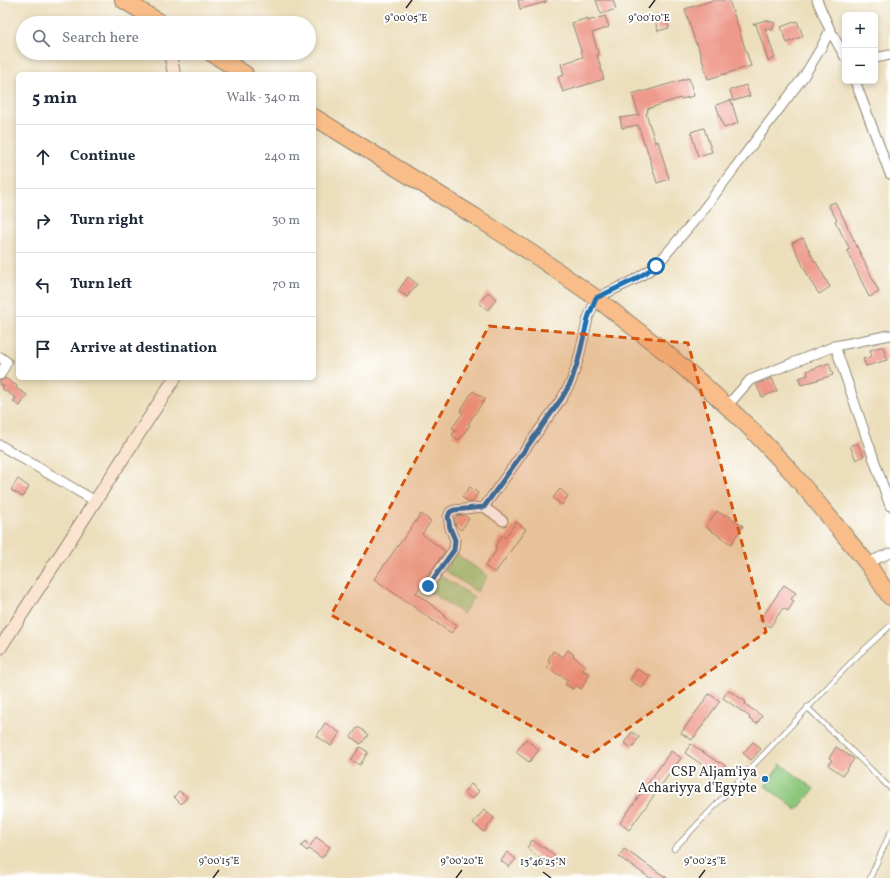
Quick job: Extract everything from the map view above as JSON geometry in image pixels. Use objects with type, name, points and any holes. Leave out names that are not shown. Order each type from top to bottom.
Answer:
[{"type":"highway","points":[[123,0],[148,16]]},
{"type":"highway","points":[[222,60],[242,72]]},
{"type":"highway","points":[[316,118],[533,254],[596,298],[664,351],[727,406],[788,468],[867,563],[890,597]]},
{"type":"street","points":[[817,0],[830,30],[842,52]]},
{"type":"street","points":[[484,507],[562,398],[571,382],[578,361],[588,318],[596,298],[634,280],[656,266],[700,214],[804,76],[830,30]]},
{"type":"street","points":[[878,57],[890,55]]},
{"type":"street","points":[[171,60],[174,72]]},
{"type":"street","points":[[856,84],[890,174]]},
{"type":"street","points":[[727,406],[750,380],[836,346],[890,335]]},
{"type":"street","points":[[836,346],[890,506]]},
{"type":"street","points":[[0,357],[7,362],[0,375]]},
{"type":"street","points":[[0,648],[174,380]]},
{"type":"street","points":[[0,445],[95,501]]},
{"type":"street","points":[[428,586],[454,550],[455,540],[450,528],[448,517],[450,512],[454,510],[484,507],[503,521]]},
{"type":"street","points":[[867,563],[890,553]]},
{"type":"lane","points":[[674,849],[807,707],[855,658],[890,626]]},
{"type":"lane","points":[[807,707],[890,788]]},
{"type":"lane","points":[[870,878],[890,833]]},
{"type":"highlighted area","points":[[489,326],[688,343],[766,632],[587,757],[331,615]]},
{"type":"green space","points":[[455,553],[488,576],[477,592],[444,570]]},
{"type":"green space","points":[[440,575],[474,597],[463,614],[429,591]]},
{"type":"green space","points":[[781,764],[814,789],[797,810],[765,786]]},
{"type":"building","points":[[518,0],[546,0],[546,2],[520,9]]},
{"type":"building","points":[[596,0],[613,0],[616,9],[601,14]]},
{"type":"building","points":[[714,0],[729,0],[751,66],[708,79],[685,9]]},
{"type":"building","points":[[665,14],[669,28],[658,31],[654,17]]},
{"type":"building","points":[[605,16],[609,27],[592,33],[599,55],[597,55],[604,79],[563,92],[558,77],[564,75],[561,64],[583,57],[572,23],[588,18],[588,21]]},
{"type":"building","points":[[766,20],[775,23],[772,30],[765,28],[775,58],[768,61],[756,24],[753,24]]},
{"type":"building","points":[[797,21],[803,36],[787,43],[781,27]]},
{"type":"building","points":[[689,78],[694,96],[680,98],[647,109],[648,112],[646,113],[655,142],[658,141],[669,179],[657,183],[638,125],[622,128],[620,118],[639,115],[632,94]]},
{"type":"building","points":[[746,85],[750,96],[733,101],[730,90]]},
{"type":"building","points":[[731,100],[738,123],[724,128],[716,105]]},
{"type":"building","points":[[704,128],[712,152],[698,156],[691,132]]},
{"type":"building","points":[[835,202],[879,292],[869,297],[847,250],[850,249],[835,221],[837,220],[828,205]]},
{"type":"building","points":[[803,238],[830,287],[819,294],[811,282],[792,243]]},
{"type":"building","points":[[408,277],[417,284],[407,297],[398,291]]},
{"type":"building","points":[[488,292],[496,299],[488,310],[479,303]]},
{"type":"building","points":[[883,347],[887,360],[866,366],[863,359],[872,356],[870,350]]},
{"type":"building","points":[[829,363],[833,375],[801,385],[799,378],[808,375],[807,371]]},
{"type":"building","points":[[5,378],[27,395],[20,406],[13,402],[16,398],[2,389],[4,386],[0,384],[0,381]]},
{"type":"building","points":[[772,378],[777,391],[762,397],[756,384]]},
{"type":"building","points":[[473,391],[485,399],[468,424],[470,425],[459,440],[452,435],[456,430],[452,428],[463,413],[460,411]]},
{"type":"building","points":[[857,443],[864,456],[856,460],[850,446]]},
{"type":"building","points":[[18,479],[29,487],[23,497],[11,490]]},
{"type":"building","points":[[470,487],[478,493],[472,502],[469,502],[462,497]]},
{"type":"building","points":[[560,489],[568,496],[562,505],[553,498]]},
{"type":"building","points":[[717,511],[724,516],[726,514],[743,526],[731,544],[706,527]]},
{"type":"building","points":[[421,514],[431,521],[422,534],[445,551],[416,593],[457,626],[451,633],[374,579]]},
{"type":"building","points":[[464,515],[469,519],[461,530],[456,526],[454,519],[457,516]]},
{"type":"building","points":[[516,522],[526,529],[495,573],[485,566],[496,551],[495,550],[497,547],[495,546],[502,536],[505,538]]},
{"type":"building","points":[[784,585],[796,593],[791,599],[794,601],[788,611],[783,608],[770,627],[760,620]]},
{"type":"building","points":[[568,650],[586,666],[582,670],[590,674],[581,689],[575,685],[573,689],[565,684],[568,680],[547,668],[550,662],[548,660],[553,651],[563,657]]},
{"type":"building","points":[[637,669],[650,676],[642,688],[630,680]]},
{"type":"building","points":[[728,690],[746,702],[745,704],[762,716],[757,724],[749,719],[750,717],[723,698]]},
{"type":"building","points":[[709,694],[720,701],[692,740],[681,733]]},
{"type":"building","points":[[325,723],[340,733],[331,746],[317,736]]},
{"type":"building","points":[[357,728],[360,728],[368,735],[361,744],[351,737]]},
{"type":"building","points":[[632,732],[639,737],[632,748],[624,743]]},
{"type":"building","points":[[526,739],[539,750],[529,762],[516,752]]},
{"type":"building","points":[[753,742],[761,749],[751,760],[743,753]]},
{"type":"building","points":[[691,744],[728,768],[722,776],[705,764],[704,766],[685,753]]},
{"type":"building","points":[[360,747],[368,752],[360,765],[351,760]]},
{"type":"building","points":[[836,747],[854,759],[843,775],[828,765],[832,760],[829,758]]},
{"type":"building","points":[[671,751],[681,758],[629,830],[620,823]]},
{"type":"building","points":[[471,784],[479,791],[472,799],[464,792]]},
{"type":"building","points":[[179,791],[187,797],[181,804],[174,797]]},
{"type":"building","points":[[484,810],[494,818],[484,832],[473,823]]},
{"type":"building","points":[[316,837],[330,847],[322,858],[309,849],[307,851],[301,846],[305,841],[310,846]]},
{"type":"building","points":[[532,840],[555,855],[553,858],[557,861],[552,868],[527,848]]},
{"type":"building","points":[[624,849],[667,878],[650,878],[619,857]]},
{"type":"building","points":[[507,852],[516,859],[509,867],[501,861]]},
{"type":"place","name":"CSP Aljam'iya Achariyya d'Egypte","points":[[765,779]]},
{"type":"route","points":[[428,586],[454,550],[455,540],[450,528],[448,517],[450,512],[454,510],[484,507],[562,398],[571,382],[578,361],[588,318],[596,298],[634,280],[656,266]]}]
